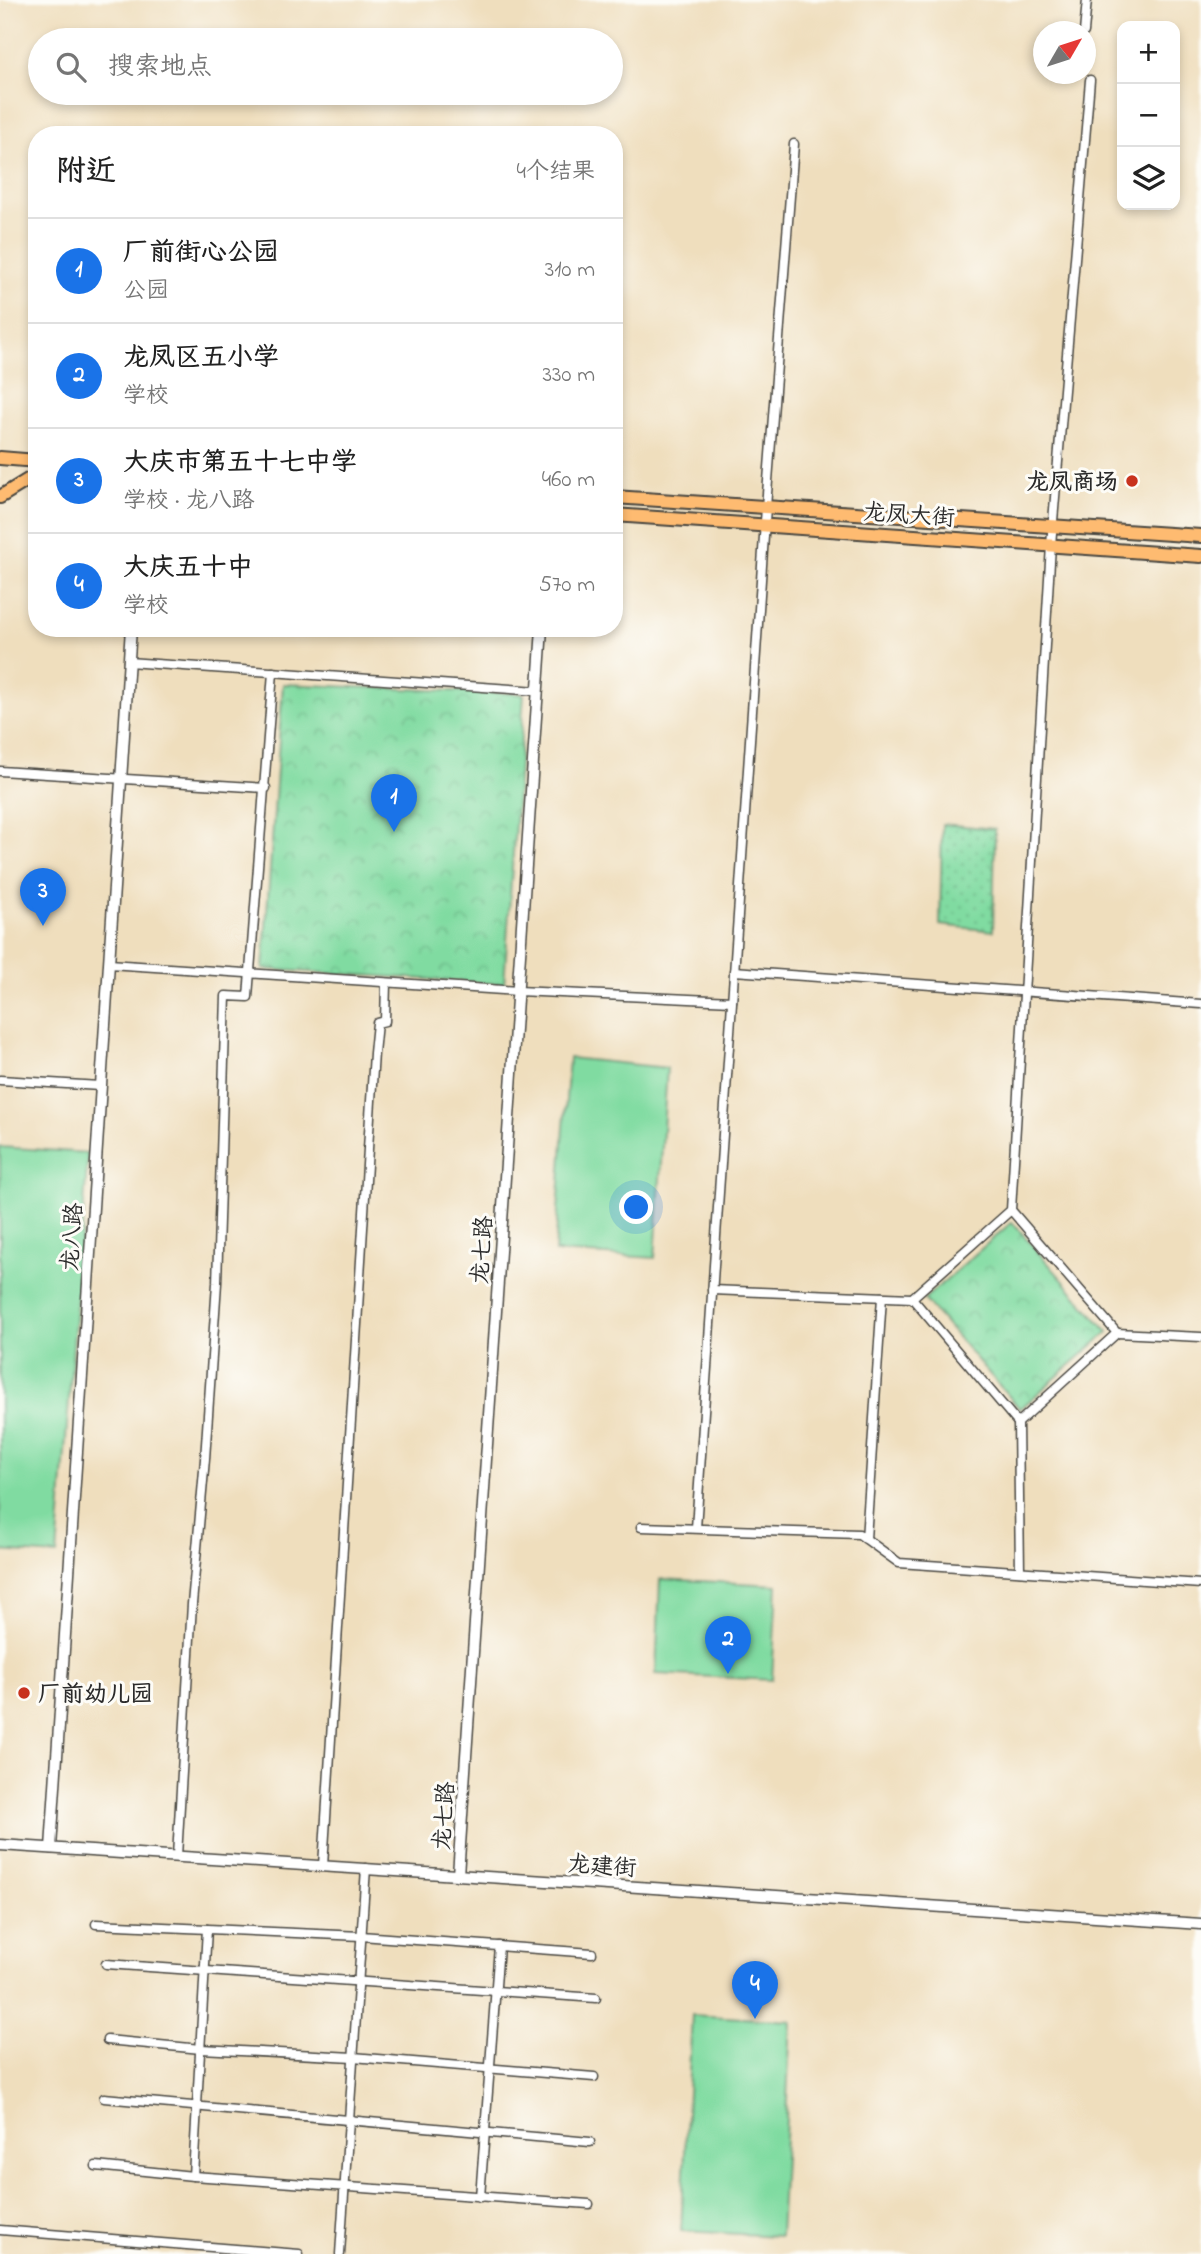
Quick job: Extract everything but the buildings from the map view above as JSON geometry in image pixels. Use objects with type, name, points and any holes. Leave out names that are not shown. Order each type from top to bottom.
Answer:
[{"type":"main road","points":[[0,458],[28,460]]},
{"type":"main road","points":[[0,497],[28,481]]},
{"type":"main road","name":"龙凤大街","points":[[623,498],[1201,536]]},
{"type":"main road","name":"龙凤大街","points":[[623,515],[1201,556]]},
{"type":"street","points":[[1085,21],[1087,0]]},
{"type":"street","points":[[1090,84],[1051,545],[1012,1210],[1117,1332],[1201,1337]]},
{"type":"street","points":[[696,1528],[766,507],[794,144]]},
{"type":"street","name":"龙八路","points":[[51,1848],[130,637]]},
{"type":"street","name":"龙七路","points":[[458,1875],[541,637]]},
{"type":"street","points":[[128,662],[538,691]]},
{"type":"street","points":[[177,1856],[192,1604],[217,1283],[226,996],[248,997],[273,673]]},
{"type":"street","points":[[0,772],[266,788]]},
{"type":"street","points":[[108,964],[518,991],[732,1001]]},
{"type":"street","points":[[734,971],[1201,1004]]},
{"type":"street","points":[[323,1866],[374,1053],[377,1023],[385,1021],[386,982]]},
{"type":"street","points":[[0,1080],[100,1086]]},
{"type":"street","points":[[712,1290],[912,1298],[1012,1210]]},
{"type":"street","points":[[866,1539],[882,1297]]},
{"type":"street","points":[[912,1298],[1018,1423],[1020,1571]]},
{"type":"street","points":[[1018,1423],[1117,1332]]},
{"type":"street","points":[[642,1527],[859,1534],[899,1563],[1201,1584]]},
{"type":"street","name":"龙建街","points":[[0,1844],[1201,1924]]},
{"type":"street","points":[[340,2254],[366,1868]]},
{"type":"street","points":[[96,1924],[361,1936],[592,1953]]},
{"type":"street","points":[[193,2176],[207,1929]]},
{"type":"street","points":[[480,2197],[499,1946]]},
{"type":"street","points":[[106,1964],[596,1998]]},
{"type":"street","points":[[107,2040],[594,2077]]},
{"type":"street","points":[[104,2098],[590,2142]]},
{"type":"street","points":[[96,2166],[193,2176],[589,2204]]},
{"type":"street","points":[[0,2230],[299,2254]]},
{"type":"green space","points":[[283,684],[524,694],[504,984],[263,969]]},
{"type":"green space","points":[[942,824],[995,829],[993,931],[940,925]]},
{"type":"green space","points":[[569,1058],[667,1068],[655,1258],[555,1252]]},
{"type":"green space","points":[[0,1147],[88,1153],[57,1555],[0,1551]]},
{"type":"green space","points":[[1012,1222],[1108,1332],[1020,1409],[924,1299]]},
{"type":"green space","points":[[660,1579],[777,1585],[772,1680],[656,1674]]},
{"type":"green space","points":[[692,2015],[791,2021],[780,2236],[681,2231]]},
{"type":"place","name":"龙凤商场","points":[[1132,481]]},
{"type":"place","name":"厂前街心公园","points":[[394,832]]},
{"type":"place","name":"大庆市第五十七中学","points":[[43,926]]},
{"type":"place","name":"龙凤区五小学","points":[[728,1674]]},
{"type":"place","name":"厂前幼儿园","points":[[24,1693]]},
{"type":"place","name":"大庆五十中","points":[[755,2019]]}]
